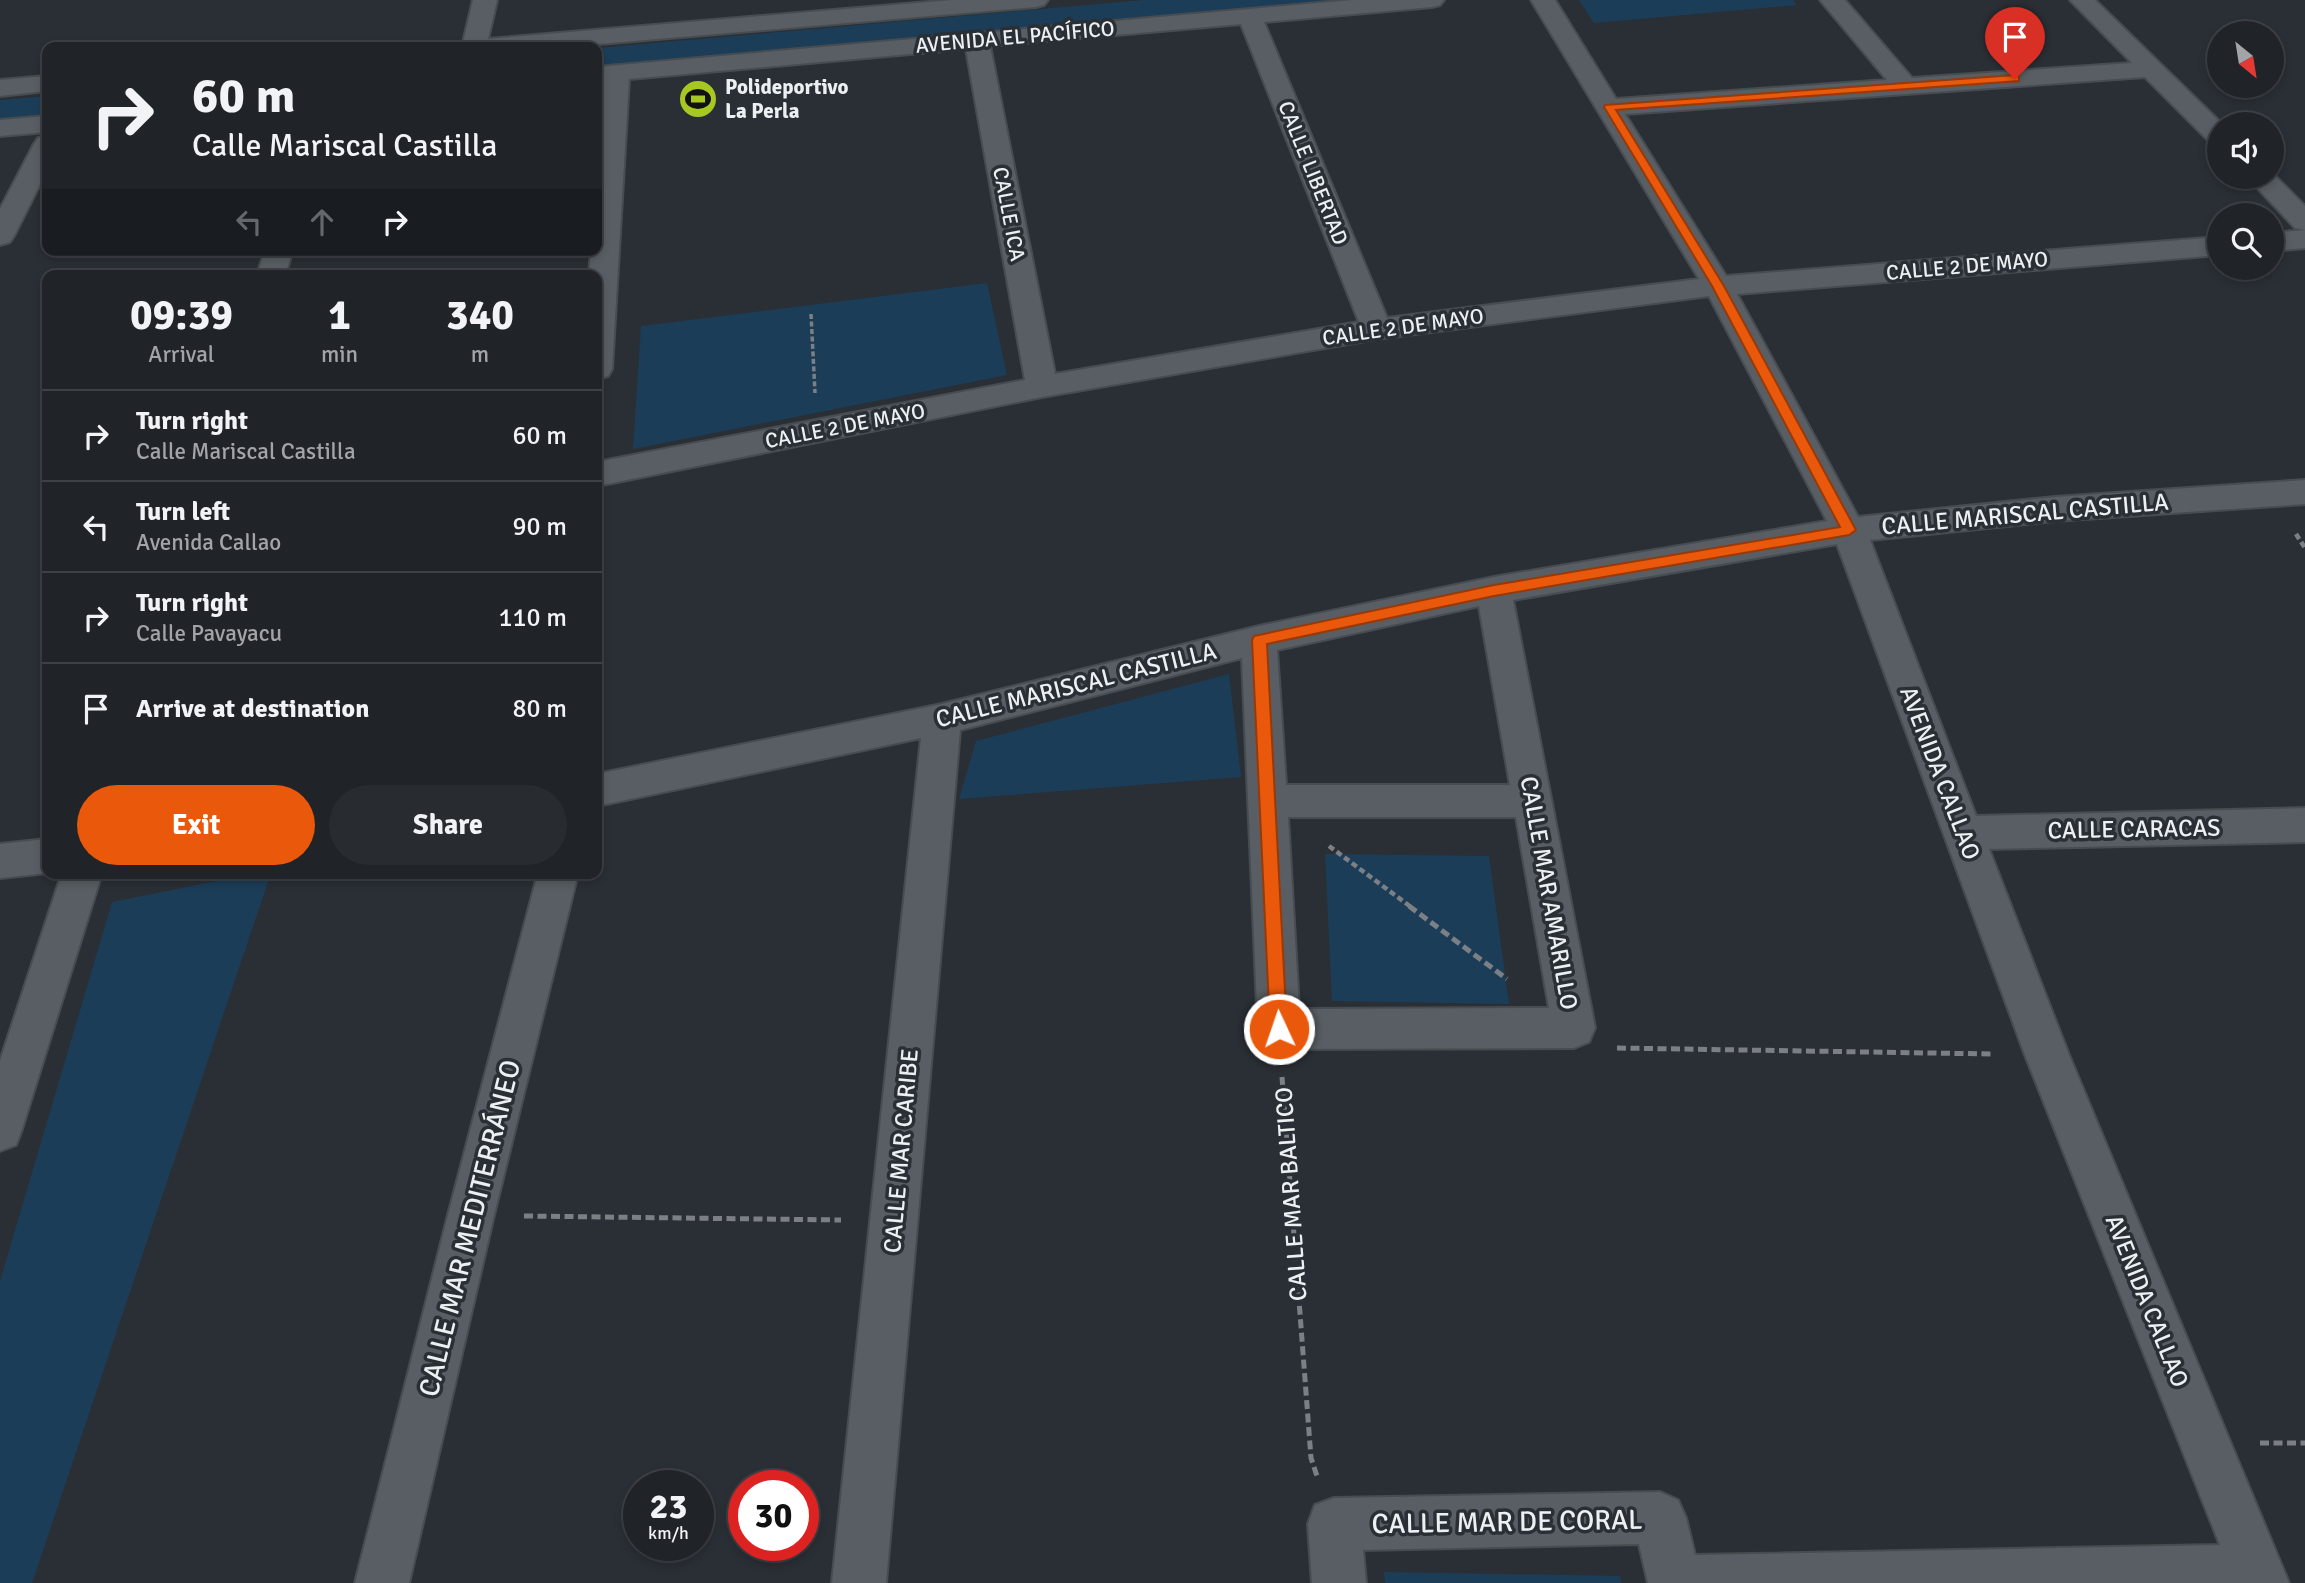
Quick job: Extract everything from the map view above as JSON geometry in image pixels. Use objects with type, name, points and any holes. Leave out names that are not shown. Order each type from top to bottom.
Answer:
[{"type":"street","points":[[475,42],[485,0]]},
{"type":"street","points":[[745,0],[745,25]]},
{"type":"street","name":"AVENIDA EL PACÍFICO","points":[[540,42],[1036,0]]},
{"type":"street","name":"AVENIDA EL PACÍFICO","points":[[607,74],[1432,0]]},
{"type":"street","name":"AVENIDA CALLAO","points":[[1543,0],[1718,286],[1849,530],[2047,1055],[2259,1577]]},
{"type":"street","points":[[1832,0],[1905,86]]},
{"type":"street","points":[[2082,0],[2207,124]]},
{"type":"street","name":"CALLE LIBERTAD","points":[[1250,16],[1377,329]]},
{"type":"street","name":"CALLE ICA","points":[[977,41],[1042,387]]},
{"type":"street","points":[[1609,107],[2153,69]]},
{"type":"street","points":[[602,222],[607,74]]},
{"type":"street","points":[[0,88],[42,84]]},
{"type":"street","points":[[0,128],[42,124]]},
{"type":"street","points":[[0,236],[42,154]]},
{"type":"street","points":[[2272,189],[2305,222]]},
{"type":"street","points":[[2284,241],[2305,239]]},
{"type":"street","name":"CALLE 2 DE MAYO","points":[[602,473],[1042,387],[1377,329],[1718,286],[2207,247]]},
{"type":"street","name":"CALLE MARISCAL CASTILLA","points":[[602,789],[942,719],[1259,640],[1494,590],[1849,530],[2055,509],[2305,492]]},
{"type":"street","name":"CALLE MAR AMARILLO","points":[[1279,1029],[1574,1028],[1494,590]]},
{"type":"street","points":[[1259,640],[1279,1029]]},
{"type":"street","name":"CALLE MAR CARIBE","points":[[859,1583],[942,719]]},
{"type":"street","points":[[1267,801],[1533,801]]},
{"type":"street","name":"CALLE CARACAS","points":[[1962,833],[2305,825]]},
{"type":"street","points":[[0,861],[42,857]]},
{"type":"street","points":[[0,1129],[80,879]]},
{"type":"street","name":"CALLE MAR MEDITERRÁNEO","points":[[382,1583],[471,1215],[556,879]]},
{"type":"street","name":"CALLE MAR DE CORAL","points":[[1334,1524],[1660,1518],[1674,1583],[2259,1577]]},
{"type":"street","points":[[1334,1524],[1339,1583]]},
{"type":"path","points":[[811,314],[817,431]]},
{"type":"path","points":[[1267,801],[1508,979]]},
{"type":"path","points":[[1574,1028],[1612,1048],[2047,1055]]},
{"type":"path","name":"CALLE MAR BALTICO","points":[[1279,1029],[1311,1458],[1334,1524]]},
{"type":"path","points":[[471,1215],[894,1221]]},
{"type":"shaded area","points":[[1144,0],[1394,0],[602,71],[602,48]]},
{"type":"shaded area","points":[[1579,0],[1793,0],[1797,5],[1594,23]]},
{"type":"shaded area","points":[[42,96],[42,120],[0,124],[0,100]]},
{"type":"shaded area","points":[[987,283],[1007,375],[633,449],[641,326]]},
{"type":"shaded area","points":[[1229,674],[1241,777],[959,799],[976,741]]},
{"type":"shaded area","points":[[1325,854],[1489,856],[1509,1004],[1332,1001]]},
{"type":"shaded area","points":[[226,879],[269,879],[32,1583],[0,1583],[0,1281],[112,902]]},
{"type":"shaded area","points":[[1384,1572],[1620,1576],[1621,1583],[1385,1583]]},
{"type":"place","name":"Polideportivo La Perla","points":[[698,99]]},
{"type":"route","points":[[1279,1029],[1259,640],[1494,590],[1849,530],[1718,286],[1609,107],[2015,79]]}]
